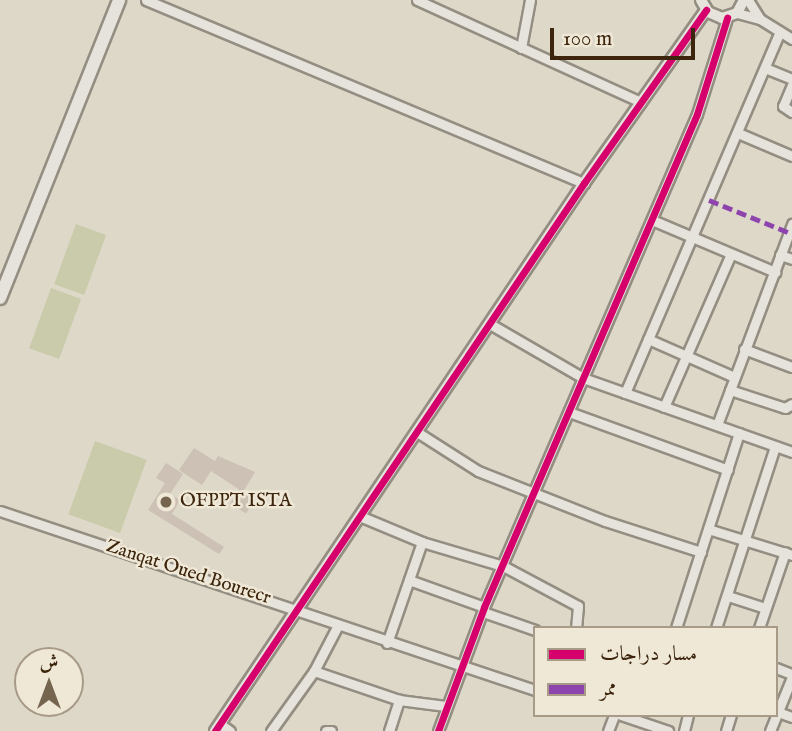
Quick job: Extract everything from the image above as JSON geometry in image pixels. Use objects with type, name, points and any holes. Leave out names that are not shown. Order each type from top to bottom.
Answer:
[{"type":"main road","points":[[0,298],[119,0]]},
{"type":"street","points":[[146,0],[584,183]]},
{"type":"street","points":[[417,0],[641,102]]},
{"type":"street","points":[[522,48],[530,0]]},
{"type":"street","points":[[438,731],[484,610],[537,494],[583,378],[697,114],[732,16],[746,0],[760,19],[792,39]]},
{"type":"street","points":[[230,731],[218,728],[584,183],[688,39],[706,9],[732,16],[760,19]]},
{"type":"street","points":[[625,393],[780,32]]},
{"type":"street","points":[[765,68],[792,79]]},
{"type":"street","points":[[792,85],[783,106],[792,112]]},
{"type":"street","points":[[738,132],[792,156]]},
{"type":"street","points":[[652,219],[775,272]]},
{"type":"street","points":[[717,425],[792,224]]},
{"type":"street","points":[[664,407],[731,254]]},
{"type":"street","points":[[780,255],[792,259]]},
{"type":"street","points":[[490,324],[583,378],[792,452]]},
{"type":"street","points":[[648,339],[734,377]]},
{"type":"street","points":[[744,349],[792,367]]},
{"type":"street","points":[[730,390],[785,408],[792,404]]},
{"type":"street","points":[[569,412],[728,470]]},
{"type":"street","points":[[417,432],[478,471],[701,552]]},
{"type":"street","points":[[677,626],[739,433]]},
{"type":"street","points":[[717,626],[775,446]]},
{"type":"street","name":"Zanqat Oued Bourecr","points":[[0,511],[299,609],[461,669],[533,689]]},
{"type":"street","points":[[362,517],[422,542],[503,566],[574,603],[580,611],[576,626]]},
{"type":"street","points":[[708,529],[788,553],[760,626]]},
{"type":"street","points":[[387,643],[422,542]]},
{"type":"street","points":[[409,580],[533,629]]},
{"type":"street","points":[[727,596],[765,608]]},
{"type":"street","points":[[271,731],[314,671],[338,625]]},
{"type":"street","points":[[314,671],[399,700],[446,706]]},
{"type":"street","points":[[792,675],[778,712],[792,717]]},
{"type":"street","points":[[389,731],[399,700]]},
{"type":"street","points":[[645,719],[667,731]]},
{"type":"green space","points":[[76,224],[106,235],[84,295],[54,284]]},
{"type":"green space","points":[[51,288],[81,299],[59,359],[29,348]]},
{"type":"green space","points":[[95,441],[147,460],[120,533],[68,514]]},
{"type":"building","points":[[194,448],[215,461],[218,456],[255,472],[243,492],[211,471],[202,485],[179,470]]},
{"type":"building","points":[[166,463],[183,474],[170,494],[180,500],[172,514],[224,547],[219,554],[148,510],[165,483],[156,478]]},
{"type":"building","points":[[239,489],[255,499],[246,513],[230,503]]},
{"type":"marked path","points":[[709,200],[788,232]]},
{"type":"cycle path","points":[[215,731],[584,183],[706,10]]},
{"type":"cycle path","points":[[438,731],[484,607],[697,114],[727,18]]},
{"type":"place","name":"OFPPT ISTA","points":[[166,502]]}]
